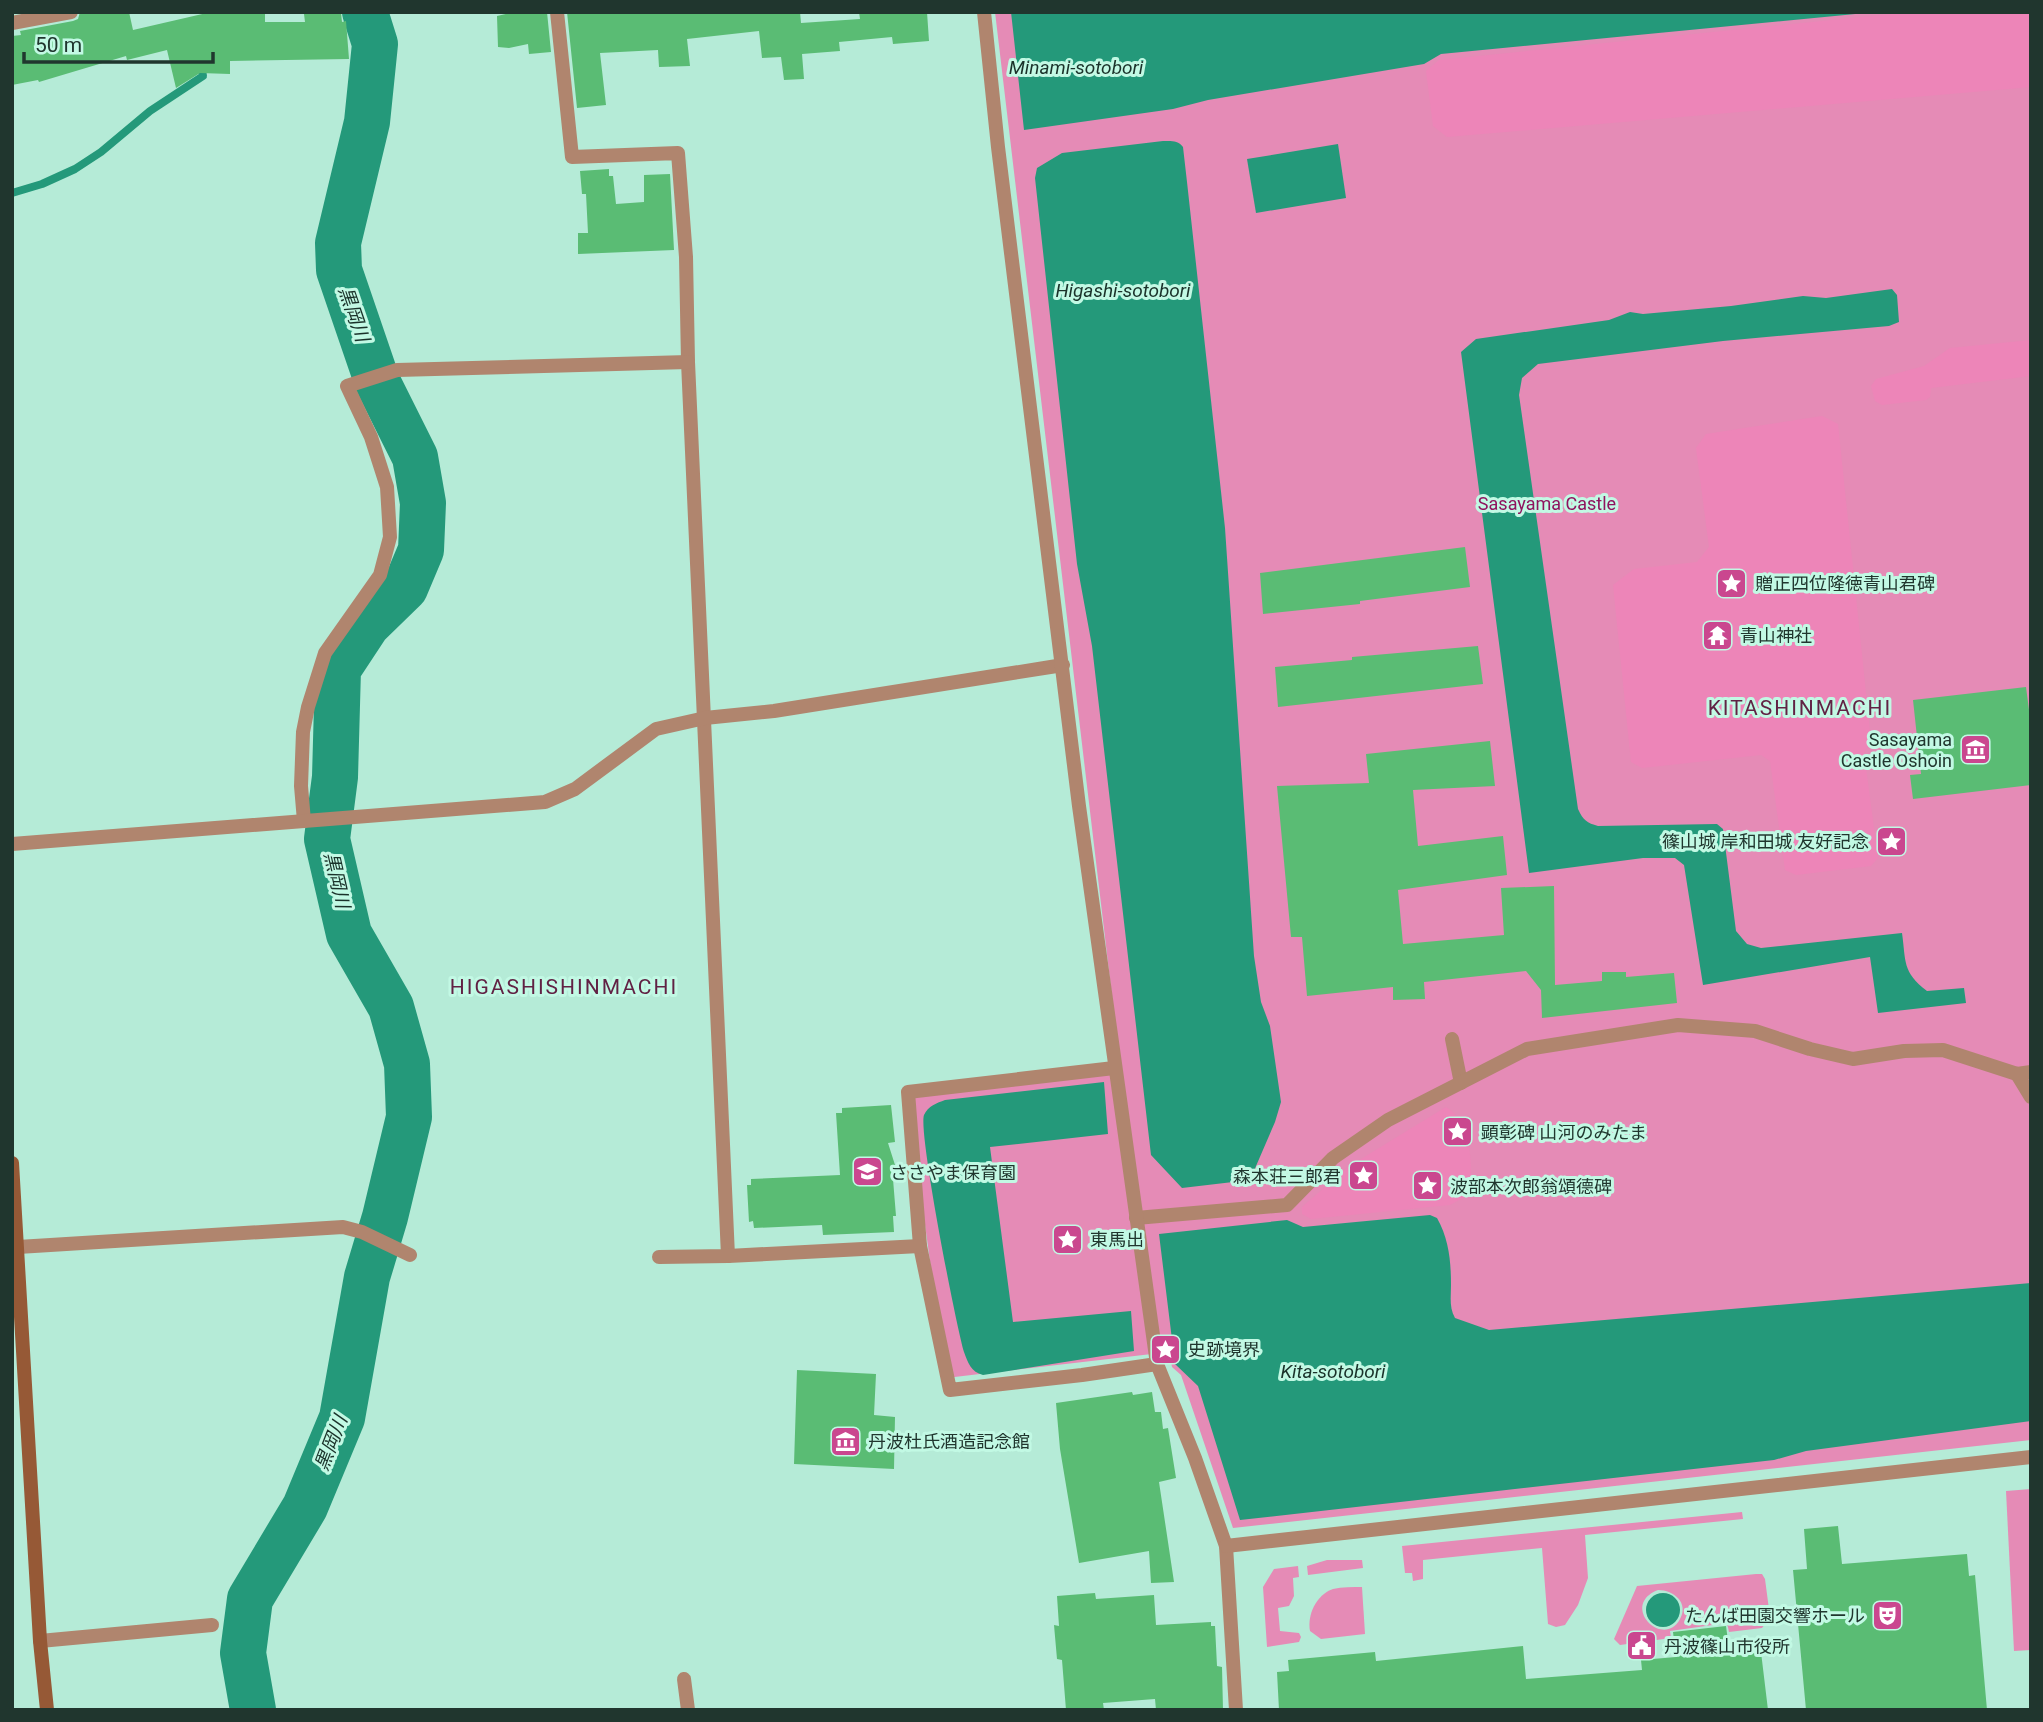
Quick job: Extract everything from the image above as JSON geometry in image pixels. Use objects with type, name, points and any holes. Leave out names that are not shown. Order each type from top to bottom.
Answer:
[{"type":"main road","points":[[12,1163],[40,1641],[47,1710]]},
{"type":"street","points":[[12,23],[71,12]]},
{"type":"street","points":[[557,12],[572,157],[678,153],[686,257],[688,362],[728,1256]]},
{"type":"street","points":[[984,12],[998,147],[1079,806],[1157,1364],[1195,1458],[1226,1546],[1236,1710]]},
{"type":"street","points":[[308,821],[301,773],[303,732],[308,707],[325,653],[380,575],[390,537],[387,487],[371,437],[347,386],[389,371],[688,362]]},
{"type":"street","points":[[12,844],[545,802],[575,789],[656,729],[705,718],[774,711],[1063,665]]},
{"type":"street","points":[[1136,1218],[1287,1205],[1333,1158],[1388,1120],[1527,1049],[1678,1025],[1755,1031],[1810,1049],[1853,1059],[1904,1051],[1943,1051],[2024,1073],[2031,1097]]},
{"type":"street","points":[[1452,1040],[1461,1083]]},
{"type":"street","points":[[1114,1068],[908,1092],[920,1246],[950,1390],[1157,1364]]},
{"type":"street","points":[[18,1247],[343,1227],[362,1232],[410,1255]]},
{"type":"street","points":[[659,1256],[728,1256],[920,1246]]},
{"type":"street","points":[[1226,1546],[2031,1457]]},
{"type":"street","points":[[40,1641],[212,1625]]},
{"type":"street","points":[[684,1679],[688,1710]]},
{"type":"green space","name":"Sasayama Castle","points":[[995,12],[2031,12],[2031,1440],[1233,1528],[1181,1375],[1172,1367],[1169,1352],[946,1378],[907,1093],[1121,1072]]},
{"type":"green space","points":[[2031,1489],[2031,1650],[2014,1651],[2006,1491]]},
{"type":"green space","points":[[1742,1512],[1743,1519],[1585,1535],[1588,1578],[1578,1605],[1565,1625],[1556,1627],[1548,1624],[1542,1548],[1423,1560],[1423,1579],[1413,1581],[1412,1573],[1405,1573],[1402,1546]]},
{"type":"green space","points":[[1327,1560],[1362,1560],[1363,1568],[1308,1575],[1307,1566]]},
{"type":"green space","points":[[1298,1566],[1299,1577],[1293,1578],[1294,1596],[1289,1606],[1278,1608],[1280,1631],[1299,1633],[1301,1637],[1299,1642],[1267,1647],[1263,1587],[1274,1569]]},
{"type":"green space","points":[[1762,1574],[1770,1617],[1762,1628],[1729,1632],[1727,1623],[1670,1631],[1671,1638],[1620,1645],[1614,1639],[1637,1586]],"holes":[[[1658,1590],[1678,1598],[1683,1608],[1680,1619],[1673,1627],[1664,1630],[1648,1622],[1643,1614],[1647,1597]]]},
{"type":"green space","points":[[1362,1587],[1365,1634],[1321,1639],[1310,1631],[1311,1612],[1322,1596],[1333,1589]]},
{"type":"shaded area","points":[[1911,12],[2031,12],[2031,87],[1447,137],[1433,126],[1426,71],[1439,60]]},
{"type":"shaded area","points":[[2031,340],[2031,376],[1931,388],[1930,397],[1926,400],[1882,405],[1875,401],[1871,386],[1876,379],[1924,366],[1950,348]]},
{"type":"shaded area","points":[[1822,416],[1838,424],[1871,741],[1864,753],[1878,858],[1871,866],[1796,875],[1785,870],[1770,761],[1761,755],[1642,768],[1631,762],[1613,585],[1634,569],[1697,562],[1709,547],[1696,448],[1706,434]]},
{"type":"shaded area","points":[[1446,1107],[1455,1114],[1466,1134],[1471,1171],[1470,1194],[1450,1205],[1311,1219],[1302,1214],[1302,1207],[1348,1167]]},
{"type":"water","name":"Minami-sotobori","points":[[1011,12],[1876,12],[1441,54],[1424,64],[1208,100],[1173,109],[1024,130]]},
{"type":"water","name":"Higashi-sotobori","points":[[1163,141],[1177,142],[1183,147],[1225,528],[1254,956],[1261,1002],[1270,1026],[1281,1102],[1250,1180],[1182,1188],[1151,1155],[1092,646],[1077,564],[1035,178],[1037,168],[1062,153]]},
{"type":"water","points":[[1338,144],[1346,198],[1256,213],[1247,159]]},
{"type":"water","points":[[1892,289],[1897,295],[1899,322],[1889,326],[1723,341],[1538,364],[1522,378],[1519,395],[1580,813],[1591,824],[1598,826],[1717,824],[1723,829],[1736,931],[1747,944],[1761,948],[1902,933],[1909,972],[1919,984],[1927,991],[1964,988],[1966,1003],[1878,1013],[1870,957],[1703,985],[1684,865],[1675,858],[1643,858],[1529,873],[1461,352],[1476,339],[1609,320],[1630,312],[1643,314],[1731,306],[1803,296],[1826,298]]},
{"type":"water","points":[[1104,1082],[1108,1134],[990,1147],[1013,1322],[1131,1311],[1134,1351],[979,1374],[970,1366],[965,1356],[960,1335],[932,1190],[924,1115],[930,1107],[945,1100]]},
{"type":"water","name":"Kita-sotobori","points":[[1430,1215],[1437,1218],[1447,1242],[1451,1306],[1455,1318],[1489,1330],[2031,1283],[2031,1421],[1806,1451],[1774,1460],[1240,1520],[1198,1386],[1175,1364],[1159,1234],[1287,1220],[1303,1227]]},
{"type":"water","points":[[1663,1593],[1675,1598],[1680,1610],[1675,1622],[1663,1627],[1651,1622],[1646,1610],[1651,1598]]},
{"type":"building","points":[[80,12],[129,12],[133,30],[211,12],[265,12],[265,22],[305,22],[304,14],[341,13],[342,22],[346,21],[349,59],[230,61],[230,74],[200,73],[176,88],[167,50],[127,60],[126,56],[39,82],[12,85],[12,36],[21,35],[20,31],[73,21],[78,19]]},
{"type":"building","points":[[515,12],[547,12],[551,52],[529,54],[528,44],[498,47],[497,16]]},
{"type":"building","points":[[567,12],[800,12],[801,23],[860,19],[859,12],[927,12],[929,41],[893,44],[892,37],[839,42],[840,51],[802,54],[804,79],[784,80],[781,57],[762,58],[759,31],[687,39],[690,66],[659,67],[658,50],[600,53],[606,105],[577,108]]},
{"type":"building","points":[[609,169],[609,176],[613,176],[616,204],[644,202],[644,175],[670,174],[674,250],[578,254],[578,233],[588,233],[586,194],[582,194],[580,171]]},
{"type":"building","points":[[1465,547],[1470,587],[1360,601],[1360,604],[1263,614],[1260,573]]},
{"type":"building","points":[[1478,646],[1483,684],[1278,707],[1275,667]]},
{"type":"building","name":"Sasayama Castle Oshoin","points":[[2026,687],[2031,725],[2031,785],[1913,799],[1910,775],[1921,774],[1913,700]]},
{"type":"building","points":[[1490,741],[1495,786],[1413,790],[1418,846],[1503,836],[1507,875],[1398,890],[1403,944],[1504,935],[1501,888],[1554,886],[1555,985],[1602,981],[1602,972],[1626,972],[1626,977],[1674,973],[1677,1003],[1542,1018],[1541,990],[1526,971],[1424,982],[1425,999],[1393,1000],[1393,987],[1307,996],[1302,937],[1291,937],[1277,786],[1369,783],[1366,754]]},
{"type":"building","name":"ささやま保育園","points":[[891,1105],[895,1142],[888,1143],[895,1165],[894,1232],[823,1235],[822,1225],[754,1228],[753,1221],[749,1222],[747,1185],[751,1185],[751,1179],[840,1175],[836,1113],[842,1113],[842,1108]]},
{"type":"building","name":"丹波杜氏酒造記念館","points":[[797,1370],[876,1374],[874,1415],[895,1417],[894,1469],[794,1464]]},
{"type":"building","points":[[1132,1392],[1133,1395],[1152,1392],[1155,1412],[1161,1412],[1163,1429],[1168,1428],[1176,1478],[1159,1482],[1174,1582],[1151,1583],[1149,1551],[1079,1563],[1060,1449],[1056,1403]]},
{"type":"building","name":"たんば田園交響ホール","points":[[1838,1526],[1842,1564],[1967,1554],[1969,1576],[1975,1575],[1987,1710],[1806,1710],[1793,1570],[1807,1569],[1804,1529]]},
{"type":"building","points":[[1095,1593],[1096,1599],[1154,1595],[1156,1625],[1211,1622],[1211,1626],[1215,1626],[1217,1666],[1222,1667],[1223,1710],[1156,1710],[1155,1699],[1103,1703],[1104,1710],[1066,1710],[1062,1660],[1057,1659],[1054,1625],[1059,1626],[1057,1596]]},
{"type":"building","points":[[1726,1626],[1730,1656],[1761,1652],[1768,1710],[1279,1710],[1277,1672],[1289,1671],[1288,1660],[1375,1652],[1376,1661],[1523,1646],[1526,1679],[1642,1670],[1641,1660],[1676,1657],[1673,1632]]},
{"type":"waterway","name":"黒岡川","points":[[253,1710],[243,1653],[250,1599],[305,1507],[342,1418],[367,1277],[385,1217],[409,1117],[407,1064],[391,1007],[349,934],[327,839],[335,777],[338,669],[367,625],[405,588],[421,550],[423,503],[415,457],[377,381],[339,270],[338,243],[367,122],[375,44],[365,12]]},
{"type":"waterway","points":[[12,193],[42,184],[75,169],[101,152],[150,111],[203,76],[201,63]]},
{"type":"place","name":"贈正四位隆徳青山君碑","points":[[1732,583]]},
{"type":"place","name":"青山神社","points":[[1717,635]]},
{"type":"place","name":"Sasayama Castle Oshoin","points":[[1975,749]]},
{"type":"place","name":"篠山城 岸和田城 友好記念","points":[[1892,841]]},
{"type":"place","name":"顕彰碑 山河のみたま","points":[[1458,1132]]},
{"type":"place","name":"ささやま保育園","points":[[867,1172]]},
{"type":"place","name":"森本荘三郎君","points":[[1364,1176]]},
{"type":"place","name":"波部本次郎翁頌德碑","points":[[1427,1186]]},
{"type":"place","name":"東馬出","points":[[1067,1239]]},
{"type":"place","name":"史跡境界","points":[[1165,1349]]},
{"type":"place","name":"丹波杜氏酒造記念館","points":[[845,1441]]},
{"type":"place","name":"たんば田園交響ホール","points":[[1888,1615]]},
{"type":"place","name":"丹波篠山市役所","points":[[1641,1646]]},
{"type":"district","name":"KITASHINMACHI","points":[[1800,708]]},
{"type":"district","name":"HIGASHISHINMACHI","points":[[564,987]]}]
